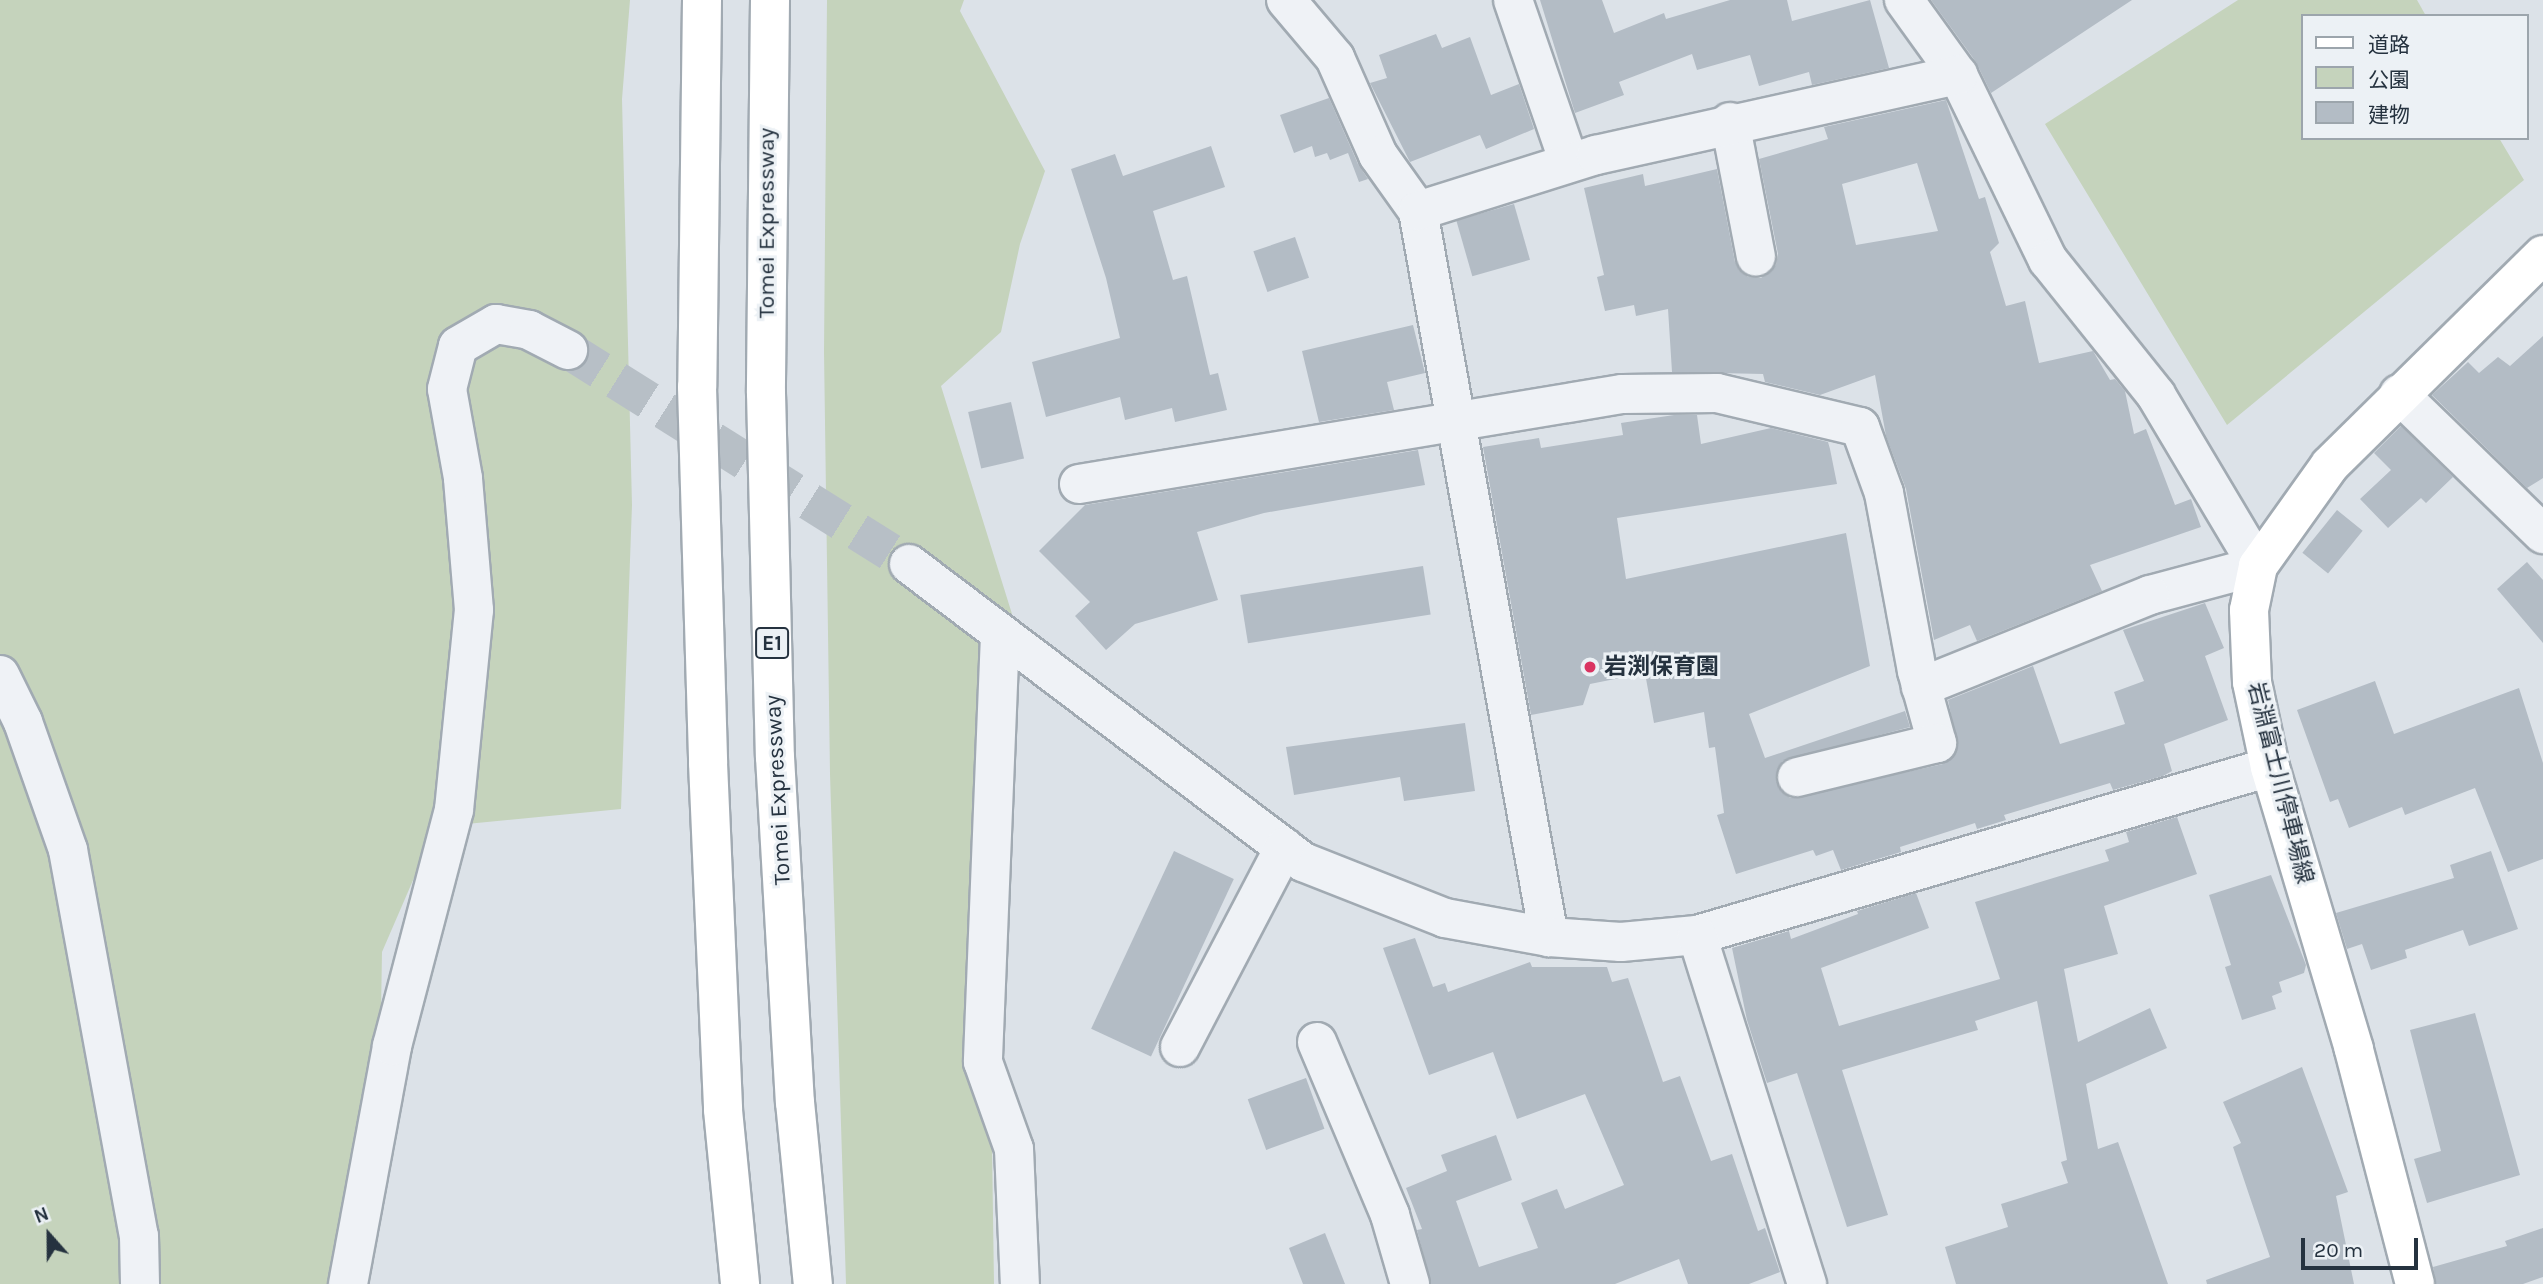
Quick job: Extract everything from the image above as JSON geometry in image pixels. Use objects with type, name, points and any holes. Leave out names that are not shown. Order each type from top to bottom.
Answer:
[{"type":"main road","points":[[702,0],[697,387],[707,749],[723,1110],[740,1284]]},
{"type":"main road","name":"Tomei Expressway","points":[[769,0],[766,394],[775,757],[796,1102],[813,1284]]},
{"type":"main road","name":"岩淵富士川停車場線","points":[[2415,1284],[2354,1049],[2270,767],[2252,682],[2249,610],[2258,566],[2330,465],[2399,394],[2543,255]]},
{"type":"street","points":[[1286,0],[1335,58],[1378,155],[1418,211],[1549,936]]},
{"type":"street","points":[[1513,0],[1569,163]]},
{"type":"street","points":[[1904,0],[1958,75],[2048,260],[2156,395],[2258,566],[2150,595],[1921,687]]},
{"type":"street","points":[[1418,211],[1569,163],[1730,122],[1958,75]]},
{"type":"street","points":[[1730,122],[1756,257]]},
{"type":"street","points":[[348,1284],[393,1046],[454,810],[474,610],[463,478],[447,389],[458,346],[495,324],[529,330],[568,350]]},
{"type":"street","points":[[1079,485],[1622,394],[1717,393],[1860,427],[1884,493],[1921,687],[1937,743],[1797,777]]},
{"type":"street","points":[[2399,394],[2543,534]]},
{"type":"street","points":[[909,564],[1303,862],[1445,918],[1549,936],[1621,942],[1696,935],[2270,767]]},
{"type":"street","points":[[1000,635],[983,1062],[1014,1149],[1020,1284]]},
{"type":"street","points":[[0,675],[23,722],[68,850],[139,1236],[139,1284]]},
{"type":"street","points":[[1180,1047],[1284,848]]},
{"type":"street","points":[[1696,935],[1807,1284]]},
{"type":"street","points":[[1317,1042],[1390,1215],[1410,1284]]},
{"type":"green space","points":[[0,0],[630,0],[622,99],[632,505],[621,809],[436,827],[382,952],[380,1074],[359,1284],[0,1284]]},
{"type":"green space","points":[[827,0],[964,0],[960,11],[1045,171],[1020,244],[1001,332],[941,386],[1012,614],[972,838],[992,1145],[994,1284],[846,1284],[830,774],[824,352]]},
{"type":"green space","points":[[2238,0],[2417,0],[2425,14],[2302,14],[2302,140],[2500,140],[2524,180],[2227,425],[2045,124]]},
{"type":"building","points":[[1540,0],[1602,0],[1614,33],[1664,13],[1666,19],[1730,0],[1787,0],[1792,21],[1870,0],[1889,68],[1812,85],[1809,72],[1759,86],[1750,55],[1697,70],[1692,54],[1619,82],[1624,95],[1575,113]]},
{"type":"building","points":[[1931,0],[2132,0],[1991,93],[1976,62]]},
{"type":"building","points":[[1436,34],[1442,48],[1470,37],[1491,95],[1519,84],[1534,129],[1486,149],[1480,135],[1410,162],[1370,83],[1387,78],[1379,55]]},
{"type":"building","points":[[1329,98],[1358,164],[1368,179],[1359,182],[1348,153],[1330,160],[1327,153],[1315,157],[1312,146],[1294,153],[1280,115]]},
{"type":"building","points":[[1946,100],[1979,199],[1985,197],[1999,243],[1990,252],[2006,306],[2025,301],[2039,363],[2093,351],[2110,380],[2115,379],[2125,391],[2134,434],[2146,429],[2175,505],[2191,499],[2201,527],[2090,565],[2102,591],[1977,641],[1970,625],[1934,640],[1906,489],[1886,436],[1875,375],[1820,395],[1765,382],[1763,374],[1672,372],[1668,309],[1636,316],[1634,305],[1605,311],[1597,277],[1604,275],[1584,188],[1643,174],[1645,186],[1717,169],[1735,262],[1748,277],[1761,278],[1776,265],[1778,254],[1759,159],[1828,139],[1824,127]],"holes":[[[1917,163],[1938,231],[1856,245],[1842,184]]]},
{"type":"building","points":[[1211,146],[1225,187],[1153,211],[1173,280],[1187,276],[1210,375],[1218,373],[1227,410],[1175,422],[1172,408],[1125,420],[1120,397],[1046,417],[1032,362],[1120,338],[1106,278],[1071,169],[1115,154],[1123,176]]},
{"type":"building","points":[[1514,204],[1530,260],[1472,276],[1456,221]]},
{"type":"building","points":[[1295,237],[1309,278],[1267,292],[1253,251]]},
{"type":"building","points":[[1413,325],[1425,373],[1387,382],[1394,410],[1319,422],[1302,351]]},
{"type":"building","points":[[2543,336],[2543,478],[2527,488],[2432,395],[2468,362],[2479,373],[2498,357],[2510,366]]},
{"type":"building","points":[[1011,402],[1024,459],[981,468],[968,412]]},
{"type":"building","points":[[1674,415],[1697,415],[1701,444],[1771,428],[1828,442],[1837,484],[1617,518],[1626,579],[1846,533],[1870,666],[1749,714],[1765,758],[1905,711],[1910,727],[1782,761],[1776,781],[1790,798],[1943,764],[1958,748],[1948,700],[2033,666],[2060,744],[2125,724],[2114,692],[2144,681],[2123,630],[2205,603],[2224,648],[2205,656],[2228,720],[2164,744],[2172,771],[2163,776],[2113,790],[2110,783],[2004,815],[2006,820],[1977,829],[1975,823],[1900,847],[1901,852],[1841,870],[1833,850],[1816,856],[1813,850],[1736,874],[1717,815],[1724,813],[1715,747],[1709,748],[1704,712],[1654,723],[1645,673],[1590,684],[1583,705],[1531,715],[1483,447],[1539,438],[1541,448],[1623,435],[1621,423]]},
{"type":"building","points":[[2401,426],[2453,477],[2426,503],[2421,498],[2388,528],[2360,499],[2391,470],[2374,453]]},
{"type":"building","points":[[1418,450],[1425,485],[1264,513],[1197,532],[1218,600],[1135,624],[1106,650],[1075,616],[1090,602],[1039,551],[1085,505]]},
{"type":"building","points":[[2337,510],[2363,531],[2328,574],[2302,553]]},
{"type":"building","points":[[2527,562],[2543,580],[2543,643],[2497,589]]},
{"type":"building","points":[[1423,566],[1431,614],[1248,643],[1240,595]]},
{"type":"building","points":[[2375,681],[2394,734],[2519,688],[2543,763],[2543,859],[2508,872],[2475,788],[2405,815],[2402,807],[2349,828],[2338,799],[2330,802],[2297,710]]},
{"type":"building","points":[[1465,723],[1475,791],[1404,801],[1400,777],[1294,795],[1286,747]]},
{"type":"building","points":[[2177,817],[2197,874],[2104,906],[2118,954],[2064,969],[2078,1042],[2150,1008],[2167,1048],[2086,1084],[2098,1149],[2118,1142],[2168,1284],[1956,1284],[1945,1247],[2008,1227],[2001,1204],[2068,1183],[2061,1162],[2067,1160],[2037,1001],[1975,1021],[1978,1030],[1842,1070],[1888,1215],[1847,1227],[1797,1073],[1767,1083],[1747,1020],[1732,948],[1789,931],[1791,939],[1858,914],[1857,911],[1916,893],[1929,928],[1821,968],[1839,1026],[2000,979],[1975,902],[2109,861],[2105,850],[2129,842],[2126,832]]},
{"type":"building","points":[[1174,851],[1234,879],[1151,1057],[1091,1029]]},
{"type":"building","points":[[2491,851],[2518,929],[2469,946],[2463,930],[2405,950],[2407,958],[2371,970],[2362,944],[2347,949],[2336,913],[2454,878],[2450,865]]},
{"type":"building","points":[[2271,875],[2306,965],[2304,973],[2279,982],[2282,992],[2272,996],[2276,1009],[2242,1020],[2225,967],[2231,965],[2209,895]]},
{"type":"building","points":[[1415,938],[1433,987],[1445,983],[1448,992],[1530,962],[1532,967],[1607,967],[1612,982],[1628,978],[1663,1082],[1680,1076],[1711,1161],[1732,1154],[1758,1231],[1765,1228],[1780,1272],[1749,1284],[1688,1284],[1679,1259],[1615,1284],[1431,1284],[1417,1230],[1422,1229],[1406,1188],[1447,1171],[1441,1155],[1496,1135],[1512,1180],[1456,1201],[1479,1267],[1538,1248],[1521,1203],[1557,1189],[1565,1209],[1624,1185],[1585,1094],[1517,1119],[1493,1052],[1429,1075],[1383,948]]},
{"type":"building","points":[[2475,1013],[2520,1175],[2427,1203],[2414,1159],[2441,1151],[2410,1030]]},
{"type":"building","points":[[2302,1067],[2348,1192],[2336,1196],[2354,1284],[2207,1284],[2206,1280],[2270,1257],[2233,1147],[2241,1143],[2223,1102]]},
{"type":"building","points":[[1306,1078],[1324,1129],[1266,1150],[1248,1099]]},
{"type":"building","points":[[2543,1228],[2543,1277],[2523,1284],[2436,1284],[2433,1267],[2507,1246],[2505,1241]]},
{"type":"building","points":[[1325,1233],[1345,1284],[1303,1284],[1289,1248]]},
{"type":"tunnel","points":[[568,350],[909,564]]},
{"type":"place","name":"岩渕保育園","points":[[1590,667]]}]
